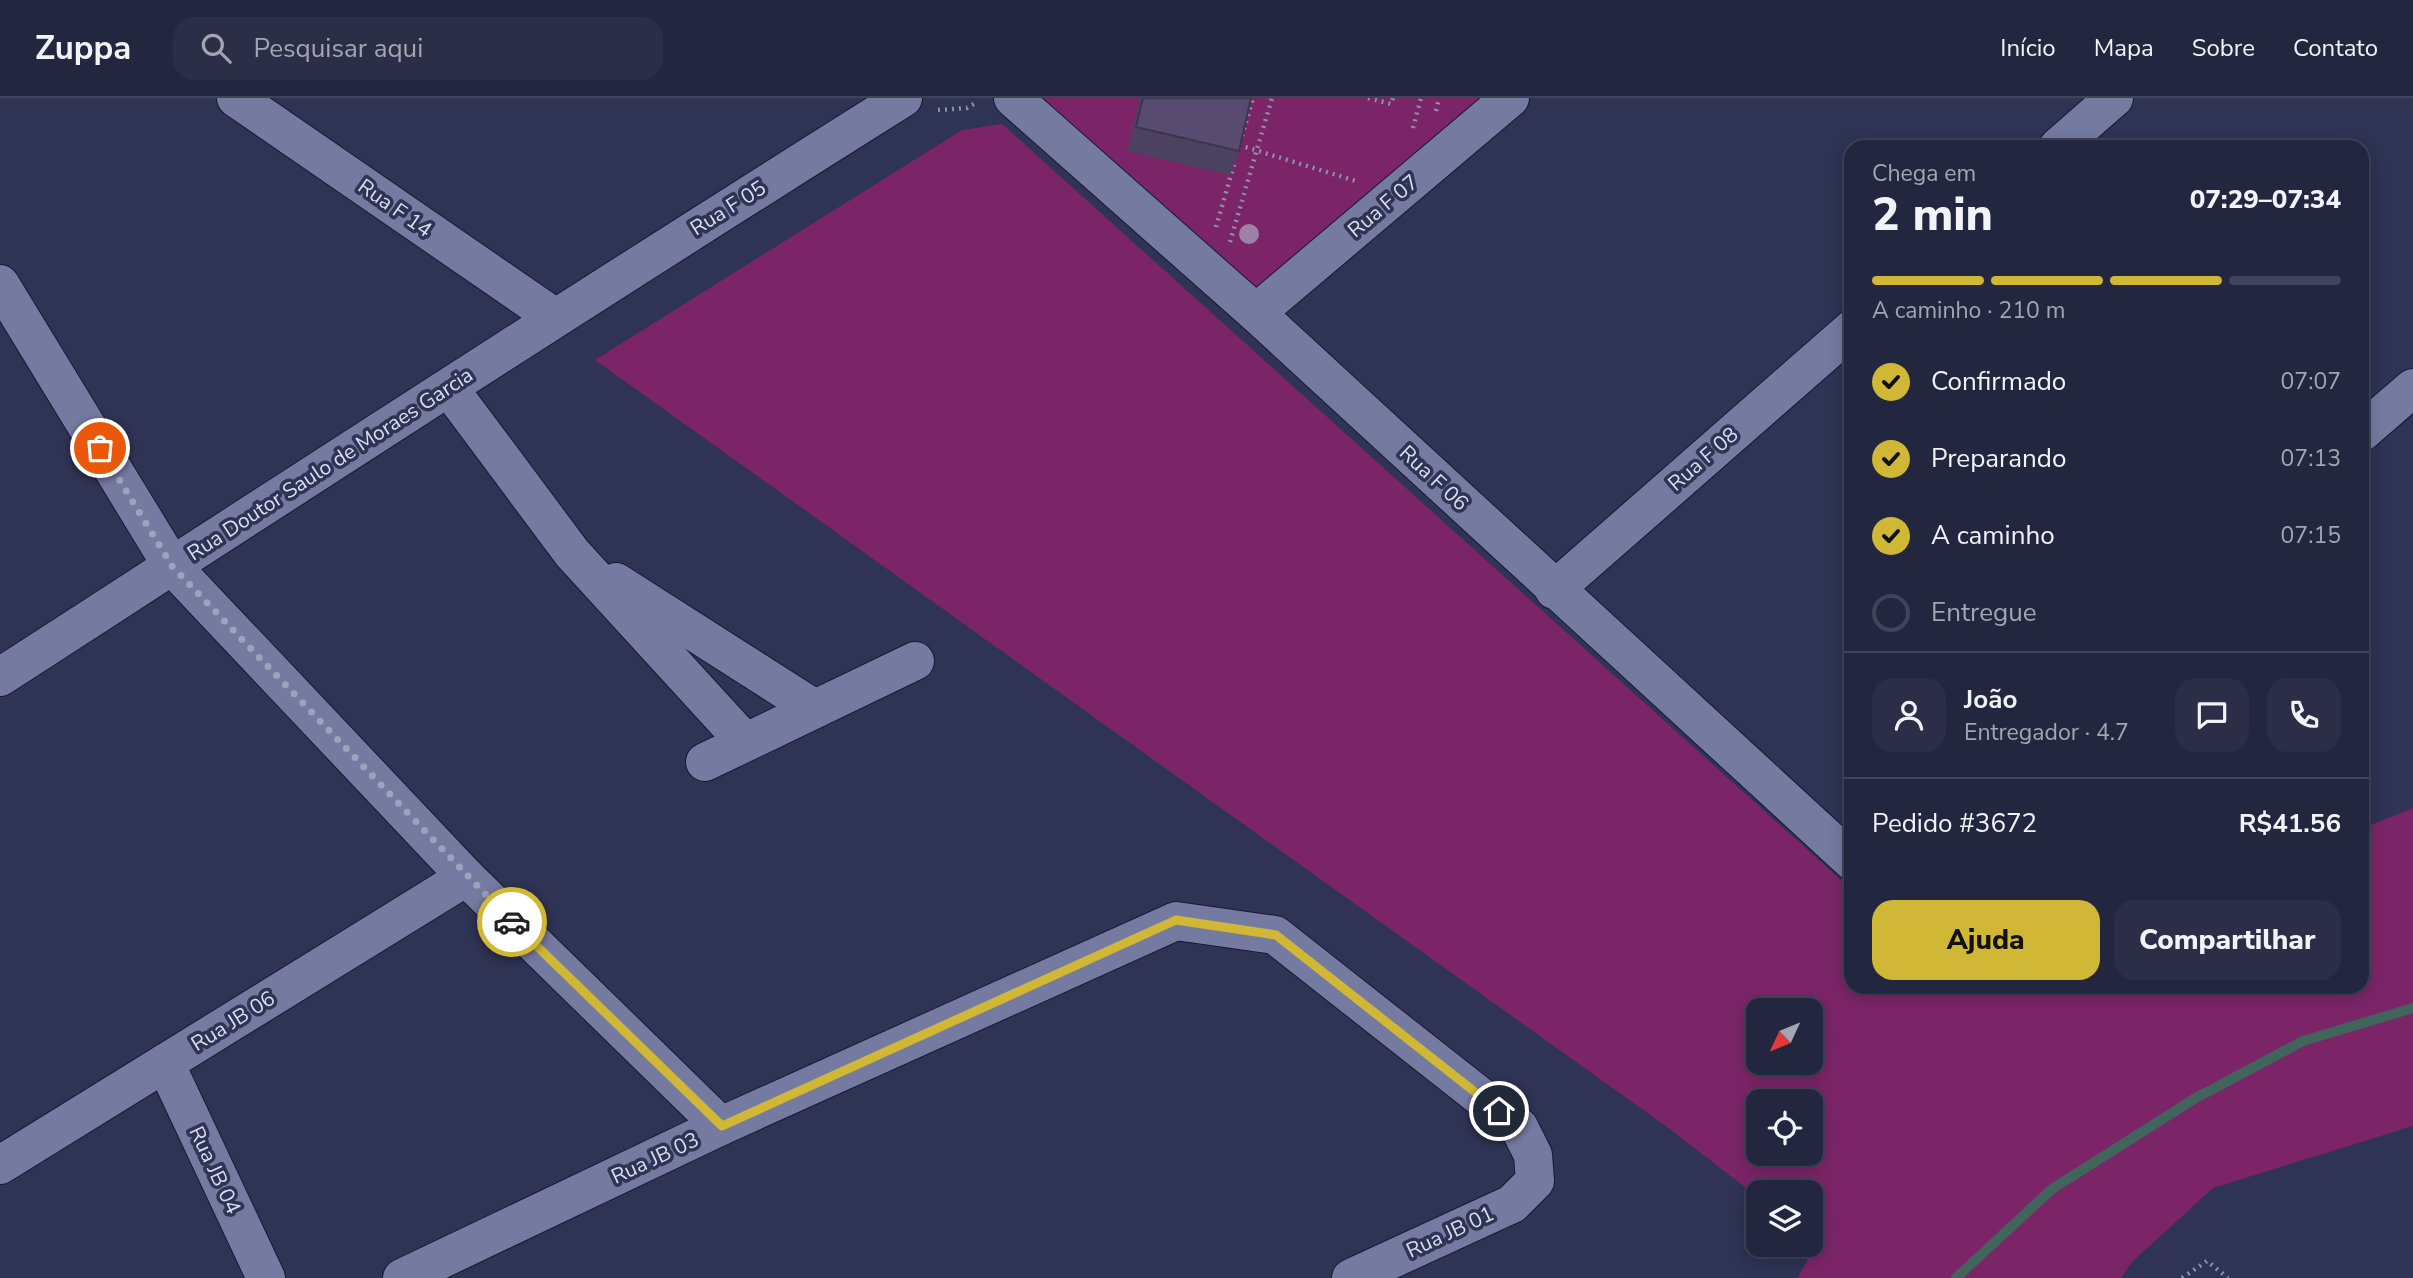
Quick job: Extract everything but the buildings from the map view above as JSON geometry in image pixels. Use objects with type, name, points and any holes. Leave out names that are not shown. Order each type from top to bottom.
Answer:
[{"type":"street","name":"Rua F 14","points":[[236,98],[554,317]]},
{"type":"street","name":"Rua F 05","points":[[554,317],[903,98]]},
{"type":"street","name":"Rua F 06","points":[[1013,98],[1256,313],[1554,590],[1844,853]]},
{"type":"street","name":"Rua F 07","points":[[1256,313],[1510,98]]},
{"type":"street","points":[[2066,140],[2114,98]]},
{"type":"street","points":[[0,284],[172,566],[466,877],[722,1126]]},
{"type":"street","name":"Rua Doutor Saulo de Moraes Garcia","points":[[0,677],[449,388],[554,317]]},
{"type":"street","name":"Rua F 08","points":[[1554,590],[1844,336]]},
{"type":"street","points":[[449,388],[572,553],[745,742]]},
{"type":"street","points":[[2369,426],[2413,388]]},
{"type":"street","points":[[572,553],[815,709]]},
{"type":"street","points":[[705,762],[915,662]]},
{"type":"street","name":"Rua JB 06","points":[[0,1164],[466,877]]},
{"type":"street","name":"Rua JB 03","points":[[402,1278],[722,1126],[1176,920],[1276,935],[1519,1127],[1533,1155],[1535,1181],[1512,1204]]},
{"type":"street","name":"Rua JB 04","points":[[165,1063],[266,1278]]},
{"type":"street","name":"Rua JB 01","points":[[1351,1278],[1512,1204]]},
{"type":"path","points":[[1213,235],[1253,98]]},
{"type":"path","points":[[1228,249],[1272,98]]},
{"type":"path","points":[[1368,98],[1391,104],[1392,98]]},
{"type":"path","points":[[1411,139],[1421,98]]},
{"type":"path","points":[[1434,119],[1442,112]]},
{"type":"path","points":[[1240,145],[1359,182],[1349,190]]},
{"type":"path","points":[[2182,1278],[2207,1261],[2228,1278]]},
{"type":"shaded area","points":[[1014,98],[1484,98],[1256,313]]},
{"type":"shaded area","points":[[1002,124],[1844,883],[1844,994],[2369,994],[2369,826],[2413,808],[2413,1126],[2213,1188],[2132,1262],[2121,1278],[1798,1278],[1809,1257],[1823,1257],[1823,1180],[1746,1180],[1746,1188],[1671,1130],[595,360],[962,130]]},
{"type":"waterway","points":[[1956,1278],[2052,1189],[2194,1099],[2303,1041],[2413,1008]]},
{"type":"way so far","points":[[100,448],[172,566],[466,877],[512,922]]},
{"type":"route","points":[[512,922],[722,1126],[1176,920],[1276,935],[1499,1111]]}]
